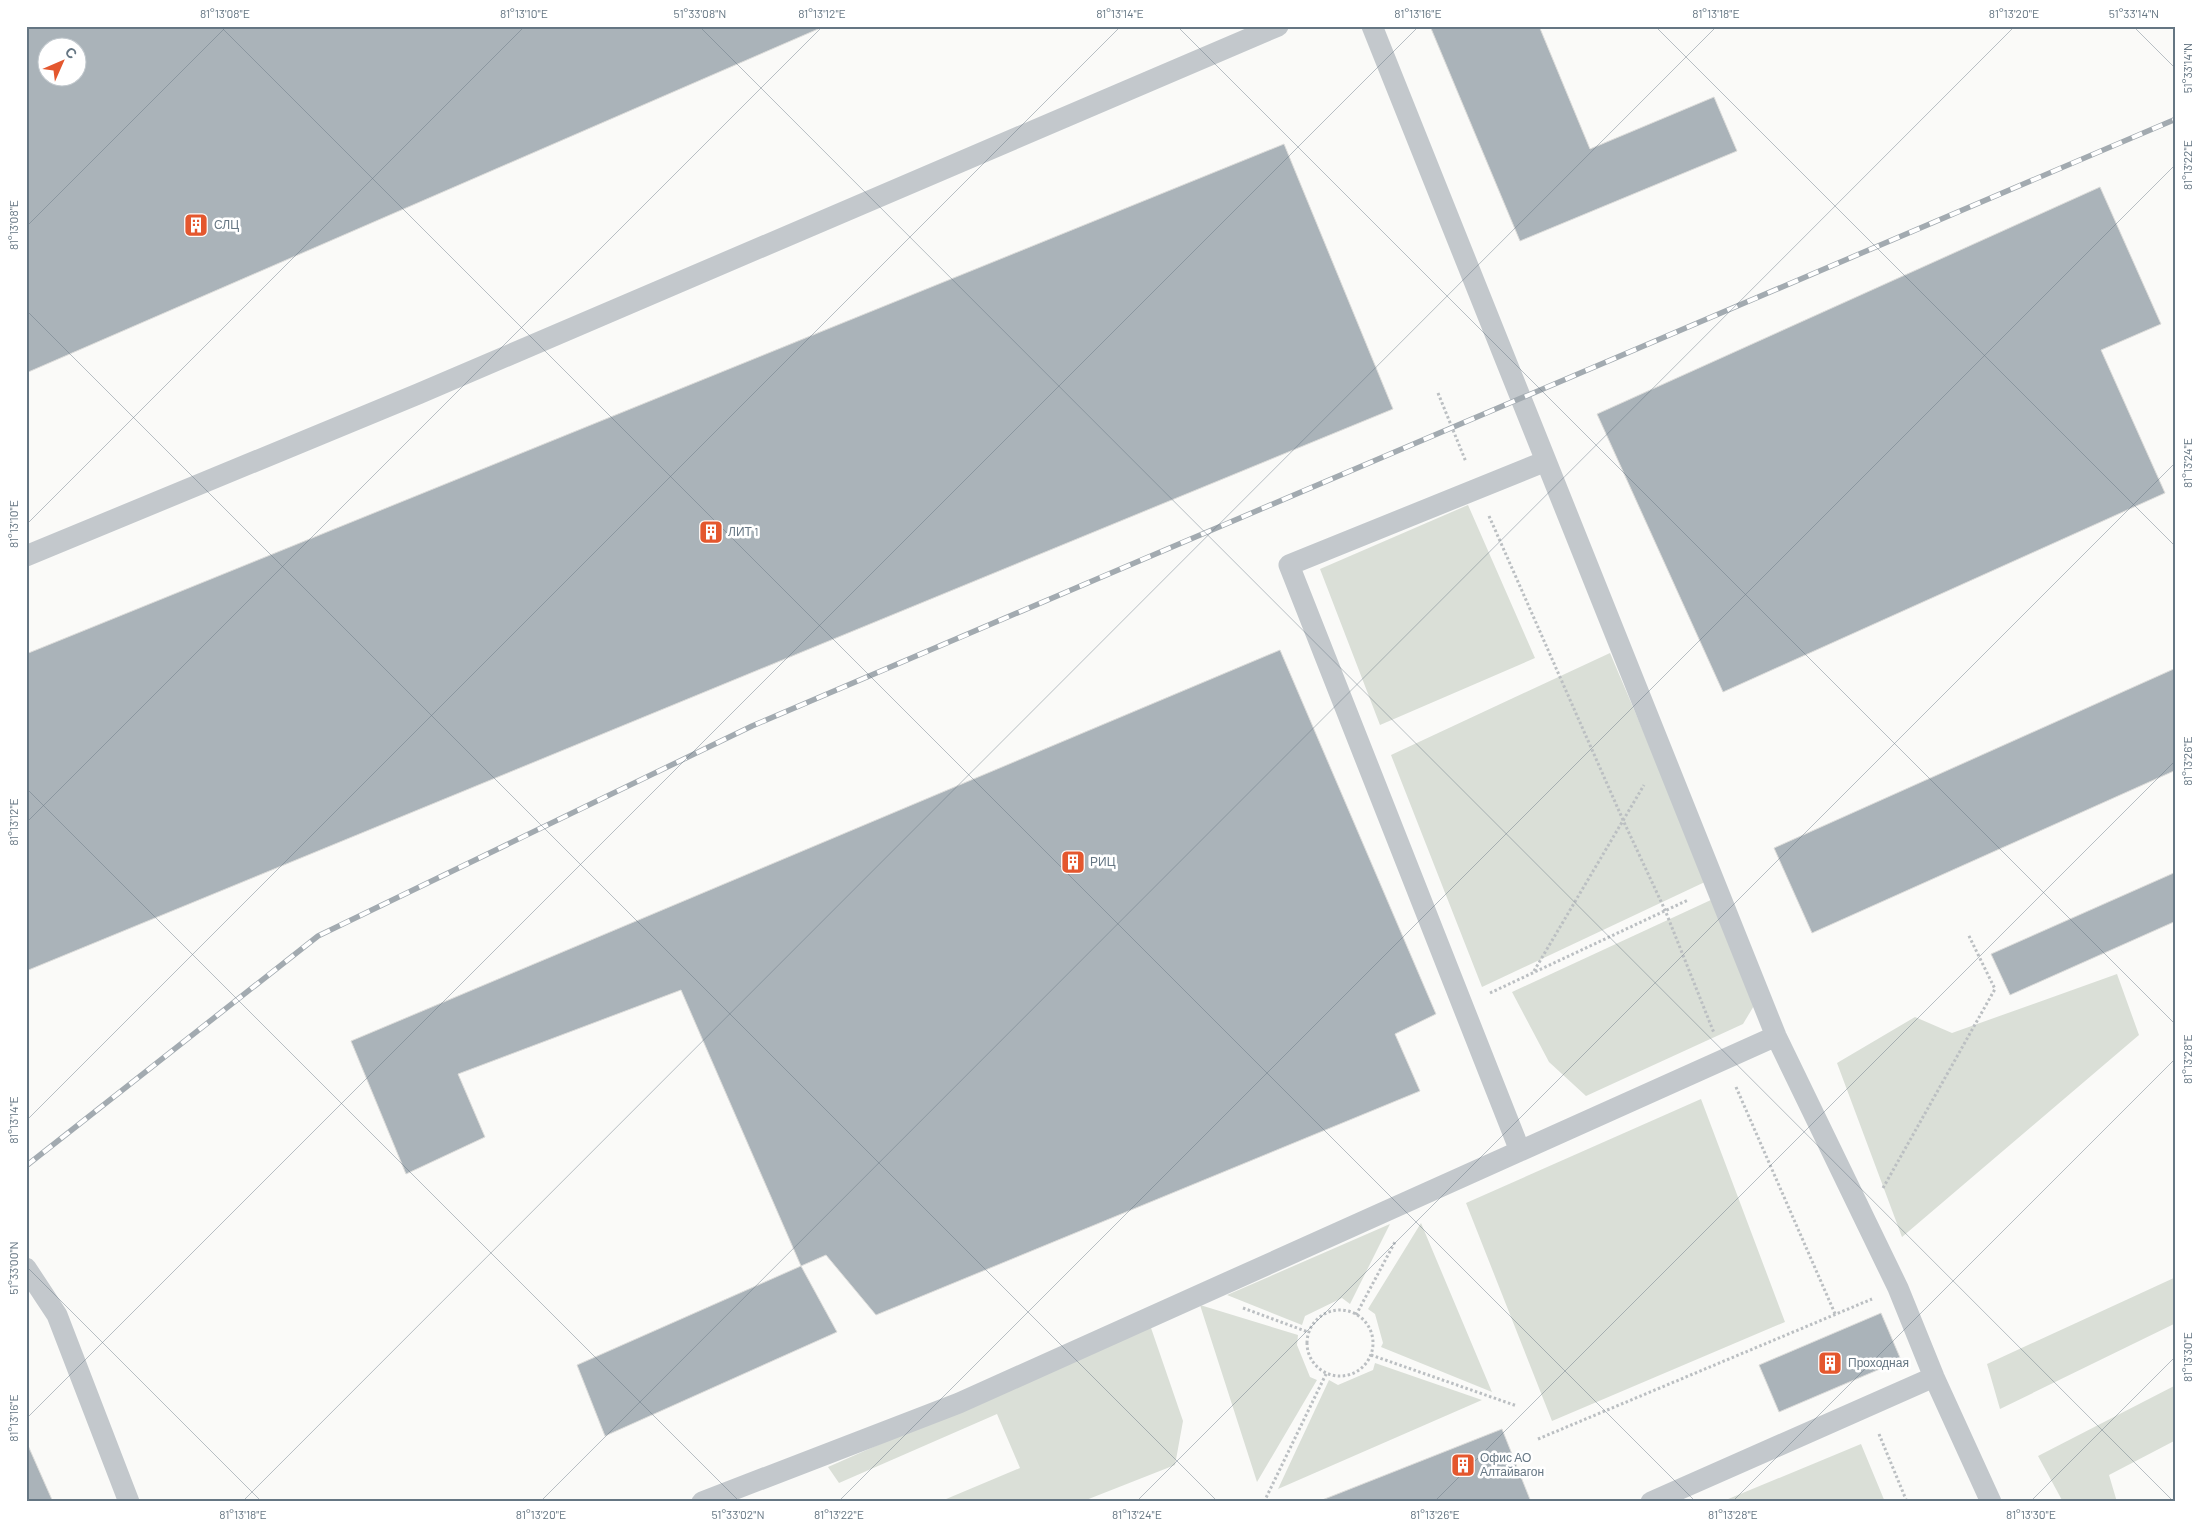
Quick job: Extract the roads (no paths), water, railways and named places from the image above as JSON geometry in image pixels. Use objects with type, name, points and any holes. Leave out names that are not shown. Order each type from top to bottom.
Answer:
[{"type":"lane","points":[[26,556],[418,394],[1278,26]]},
{"type":"lane","points":[[1372,26],[1776,1036],[1898,1288],[1934,1376],[1991,1502]]},
{"type":"lane","points":[[1520,1151],[1289,565],[1546,461]]},
{"type":"lane","points":[[702,1502],[960,1403],[1776,1036]]},
{"type":"lane","points":[[26,1268],[57,1315],[129,1502]]},
{"type":"lane","points":[[1651,1502],[1934,1376]]},
{"type":"railway","points":[[26,1166],[318,936],[752,726],[2176,119]]},
{"type":"place","name":"СЛЦ","points":[[196,225]]},
{"type":"place","name":"ЛИТ 1","points":[[711,532]]},
{"type":"place","name":"РИЦ","points":[[1073,862]]},
{"type":"place","name":"Проходная","points":[[1830,1363]]},
{"type":"place","name":"Офис АО Алтайвагон","points":[[1463,1465]]}]
